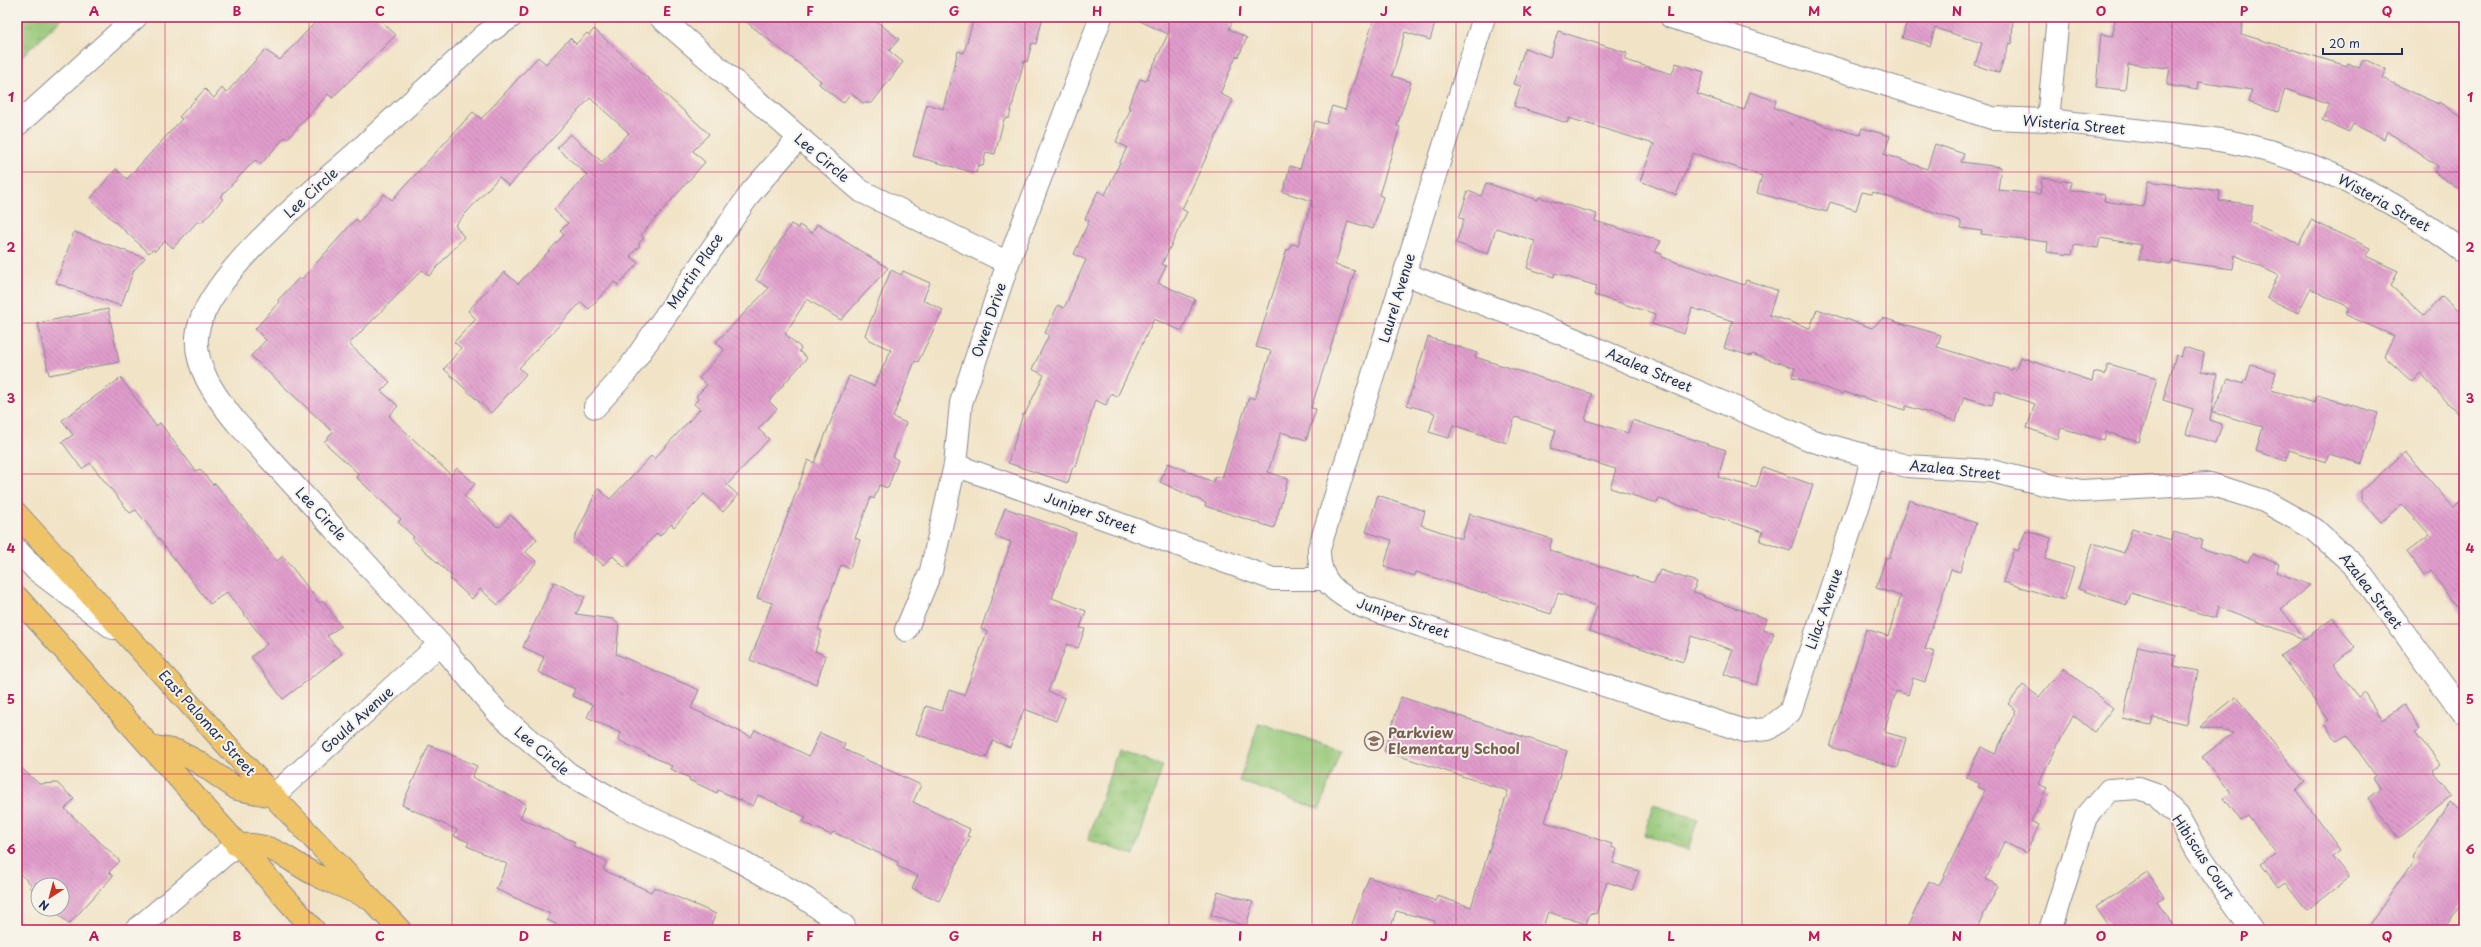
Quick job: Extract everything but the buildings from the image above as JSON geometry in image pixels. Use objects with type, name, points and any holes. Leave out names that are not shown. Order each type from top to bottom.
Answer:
[{"type":"main road","name":"East Palomar Street","points":[[17,514],[273,796],[374,900],[400,930]]},
{"type":"main road","points":[[17,597],[314,930]]},
{"type":"main road","points":[[150,746],[177,751],[198,762],[238,789],[273,796]]},
{"type":"main road","points":[[236,844],[256,843],[272,849],[318,876],[374,900]]},
{"type":"street","points":[[17,125],[136,17]]},
{"type":"street","name":"Lee Circle","points":[[511,17],[486,34],[276,225],[221,283],[198,330],[197,352],[202,370],[220,402],[236,422],[440,644],[498,713],[569,774],[623,805],[729,855],[806,899],[844,926]]},
{"type":"street","name":"Lee Circle","points":[[660,17],[861,191],[1008,263]]},
{"type":"street","name":"Owen Drive","points":[[906,630],[931,571],[955,465],[961,403],[1008,263],[1101,17]]},
{"type":"street","name":"Laurel Avenue","points":[[1325,579],[1319,565],[1319,549],[1484,17]]},
{"type":"street","name":"Wisteria Street","points":[[1671,17],[1992,118],[2048,120],[2233,141],[2282,155],[2330,174],[2375,196],[2419,221],[2464,252]]},
{"type":"street","points":[[2048,120],[2058,17]]},
{"type":"street","name":"Martin Place","points":[[595,407],[625,374],[752,190],[798,138]]},
{"type":"street","name":"Azalea Street","points":[[1405,274],[1567,336],[1813,441],[1872,457],[1907,466],[1991,471],[2048,485],[2082,490],[2210,484],[2264,501],[2314,529],[2356,567],[2464,714]]},
{"type":"street","name":"Lilac Avenue","points":[[1745,731],[1768,729],[1790,712],[1865,486],[1872,457]]},
{"type":"street","name":"Juniper Street","points":[[955,465],[1273,579],[1325,579],[1343,597],[1364,606],[1745,731]]},
{"type":"street","points":[[17,550],[36,570],[138,647]]},
{"type":"street","name":"Gould Avenue","points":[[273,796],[440,644]]},
{"type":"street","name":"Hibiscus Court","points":[[2050,930],[2086,817],[2109,790],[2139,788],[2156,794],[2178,816],[2197,851],[2252,930]]},
{"type":"street","points":[[136,930],[236,844]]},
{"type":"green space","points":[[17,17],[64,17],[17,61]]},
{"type":"green space","points":[[1259,723],[1340,751],[1320,809],[1239,781]]},
{"type":"green space","points":[[1118,750],[1163,765],[1134,855],[1088,840]]},
{"type":"green space","points":[[1653,805],[1698,819],[1688,850],[1644,835]]},
{"type":"place","name":"Parkview Elementary School","points":[[1374,741]]}]
